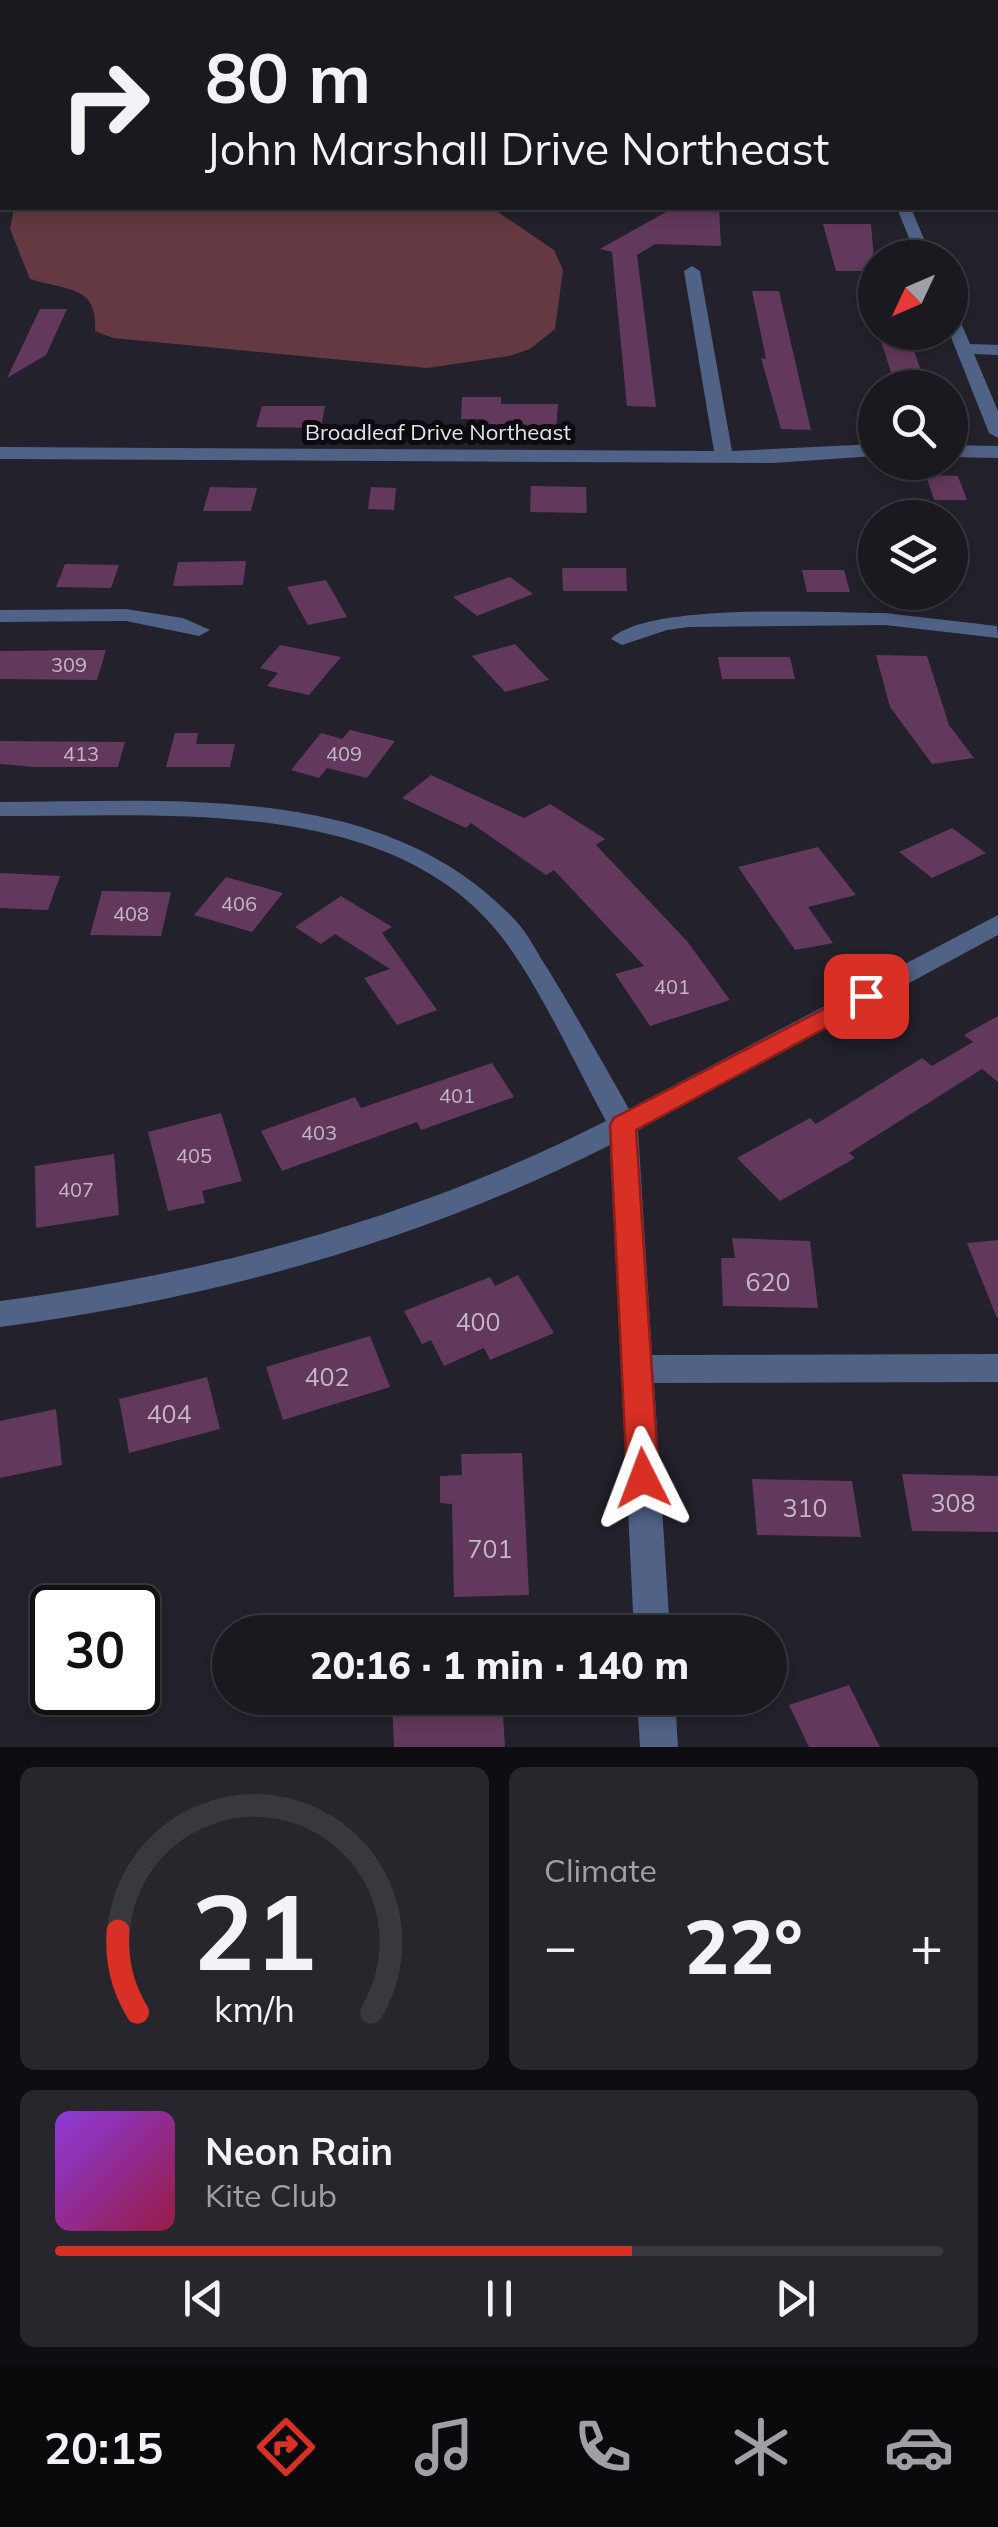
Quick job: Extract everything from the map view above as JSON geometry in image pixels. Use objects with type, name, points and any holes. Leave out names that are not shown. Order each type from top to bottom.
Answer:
[{"type":"street","points":[[905,210],[917,240]]},
{"type":"street","points":[[692,271],[724,456]]},
{"type":"street","points":[[968,349],[998,350]]},
{"type":"street","points":[[964,350],[998,432]]},
{"type":"street","name":"Broadleaf Drive Northeast","points":[[0,453],[794,456],[858,451]]},
{"type":"street","points":[[968,451],[998,452]]},
{"type":"street","points":[[0,616],[160,618],[199,630]]},
{"type":"street","points":[[622,639],[663,624],[689,621],[885,619],[998,632]]},
{"type":"street","points":[[0,809],[233,810],[280,814],[366,836],[405,852],[458,884],[510,930],[553,998],[623,1125],[651,1615]]},
{"type":"street","points":[[0,1314],[158,1289],[328,1245],[484,1190],[623,1125],[998,924]]},
{"type":"street","points":[[636,1369],[998,1368]]},
{"type":"street","points":[[657,1715],[659,1747]]},
{"type":"shaded area","points":[[14,210],[495,210],[554,250],[563,270],[555,329],[530,349],[509,356],[427,368],[113,338],[95,331],[95,316],[86,297],[30,279],[10,229]]},
{"type":"building","points":[[669,210],[719,210],[721,246],[655,244],[637,255],[656,407],[627,406],[612,252],[600,249]]},
{"type":"building","points":[[823,224],[871,224],[872,240],[858,240],[858,271],[836,271]]},
{"type":"building","points":[[752,291],[779,291],[811,430],[781,429],[761,358],[766,359]]},
{"type":"building","points":[[40,309],[67,309],[46,355],[7,378]]},
{"type":"building","points":[[884,350],[914,350],[921,370],[890,370]]},
{"type":"building","points":[[462,397],[501,397],[501,404],[558,404],[556,431],[483,430],[484,419],[461,419]]},
{"type":"building","points":[[262,406],[325,406],[321,428],[256,427]]},
{"type":"building","points":[[928,480],[960,480],[967,500],[934,500]]},
{"type":"building","points":[[531,486],[586,487],[587,513],[530,512]]},
{"type":"building","points":[[210,487],[257,488],[251,511],[203,511]]},
{"type":"building","points":[[371,487],[396,488],[394,510],[368,509]]},
{"type":"building","points":[[246,561],[243,585],[173,586],[178,562]]},
{"type":"building","points":[[65,564],[119,565],[111,588],[56,587]]},
{"type":"building","points":[[562,568],[626,568],[627,591],[563,591]]},
{"type":"building","points":[[802,570],[844,570],[850,592],[807,592]]},
{"type":"building","points":[[510,577],[533,594],[477,616],[453,597]]},
{"type":"building","points":[[326,580],[347,617],[308,625],[287,587]]},
{"type":"building","points":[[515,644],[549,680],[505,692],[472,656]]},
{"type":"building","points":[[280,645],[341,657],[309,695],[267,686],[278,673],[260,668]]},
{"type":"building","points":[[106,650],[97,680],[0,679],[0,651]]},
{"type":"building","points":[[876,655],[927,656],[949,725],[974,758],[932,764],[890,707]]},
{"type":"building","points":[[718,657],[790,657],[795,679],[722,679]]},
{"type":"building","points":[[350,730],[395,741],[367,778],[327,768],[319,778],[291,770],[321,733],[342,739]]},
{"type":"building","points":[[175,733],[198,733],[196,744],[235,744],[230,767],[166,767]]},
{"type":"building","points":[[0,741],[125,742],[118,767],[35,767],[0,764]]},
{"type":"building","points":[[431,775],[524,818],[550,804],[605,839],[596,845],[687,941],[730,1000],[650,1026],[615,974],[644,966],[554,870],[546,875],[471,823],[466,828],[402,798]]},
{"type":"building","points":[[952,828],[986,853],[932,878],[899,852]]},
{"type":"building","points":[[818,847],[856,895],[808,907],[833,943],[795,950],[738,867]]},
{"type":"building","points":[[0,873],[60,876],[48,910],[0,908]]},
{"type":"building","points":[[226,877],[283,893],[252,932],[194,915]]},
{"type":"building","points":[[102,891],[171,892],[161,936],[90,935]]},
{"type":"building","points":[[341,896],[392,927],[382,933],[437,1010],[397,1025],[364,978],[390,969],[335,934],[321,944],[295,927]]},
{"type":"building","points":[[998,1016],[998,1082],[982,1069],[849,1153],[855,1158],[780,1201],[737,1158],[810,1118],[816,1124],[922,1058],[932,1066],[973,1042],[964,1035]]},
{"type":"building","points":[[492,1063],[514,1097],[421,1130],[417,1122],[282,1171],[261,1131],[355,1097],[361,1108]]},
{"type":"building","points":[[221,1113],[242,1181],[202,1191],[205,1203],[168,1211],[148,1132]]},
{"type":"building","points":[[114,1154],[119,1215],[36,1228],[35,1166]]},
{"type":"building","points":[[732,1238],[810,1241],[818,1308],[723,1306],[721,1258],[735,1258]]},
{"type":"building","points":[[998,1240],[998,1318],[997,1318],[967,1243]]},
{"type":"building","points":[[518,1275],[554,1333],[490,1360],[484,1348],[444,1366],[431,1340],[422,1344],[404,1311],[490,1277],[495,1286]]},
{"type":"building","points":[[370,1336],[390,1387],[283,1420],[266,1367]]},
{"type":"building","points":[[207,1377],[220,1429],[129,1453],[119,1399]]},
{"type":"building","points":[[56,1409],[62,1465],[0,1478],[0,1421]]},
{"type":"building","points":[[522,1453],[529,1595],[454,1597],[452,1504],[440,1503],[440,1476],[462,1475],[461,1454]]},
{"type":"building","points":[[902,1474],[998,1476],[998,1532],[912,1531]]},
{"type":"building","points":[[752,1479],[852,1481],[861,1537],[757,1535]]},
{"type":"building","points":[[849,1685],[880,1747],[809,1747],[789,1705]]},
{"type":"building","points":[[393,1715],[503,1715],[505,1747],[394,1747]]},
{"type":"route","points":[[643,1478],[623,1125],[866,996]]}]
